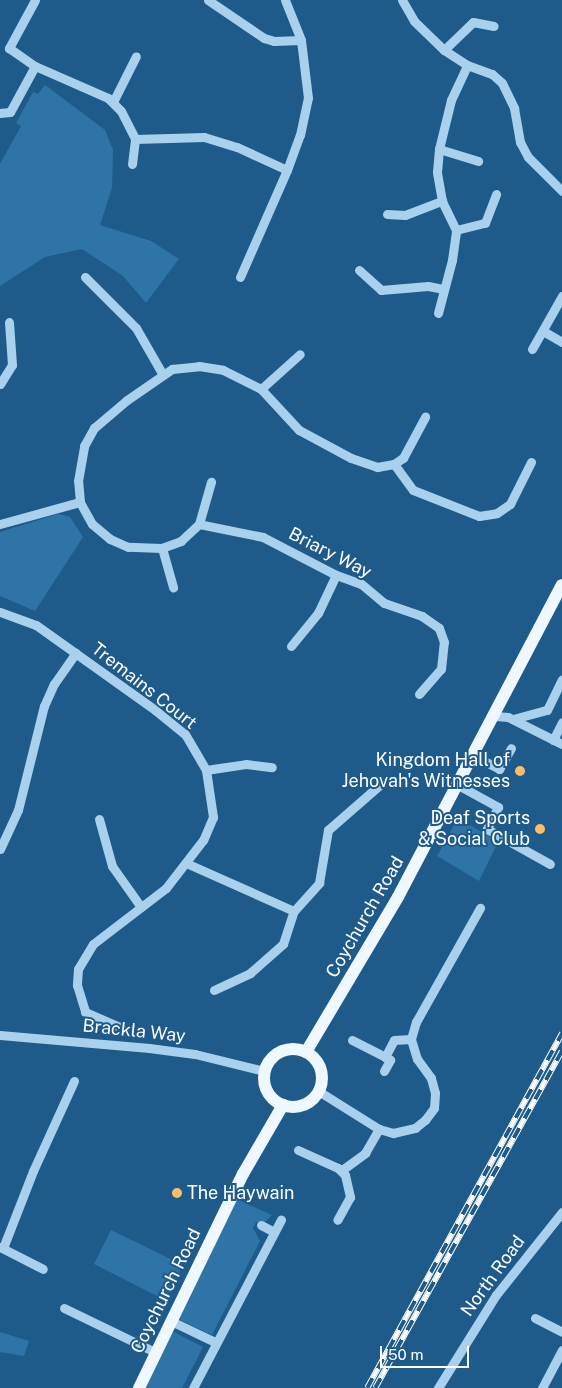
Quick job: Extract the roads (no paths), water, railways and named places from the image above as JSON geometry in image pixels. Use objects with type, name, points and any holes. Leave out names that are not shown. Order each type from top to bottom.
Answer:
[{"type":"main road","name":"Coychurch Road","points":[[306,1052],[398,897],[495,716],[562,585]]},
{"type":"main road","points":[[281,1052],[306,1052],[322,1069],[320,1092],[303,1105],[283,1105],[268,1093],[264,1071],[270,1059],[281,1052]]},
{"type":"main road","name":"Coychurch Road","points":[[139,1388],[239,1182],[283,1105]]},
{"type":"street","points":[[35,0],[9,48],[35,66],[98,92],[112,102],[126,118],[135,139],[132,164]]},
{"type":"street","points":[[208,0],[264,38],[274,42],[301,40]]},
{"type":"street","points":[[240,277],[287,170],[300,135],[308,98],[301,40],[290,10],[284,0]]},
{"type":"street","points":[[402,0],[414,21],[444,50],[467,65],[492,74],[502,82],[514,108],[520,142],[528,157],[562,191]]},
{"type":"street","points":[[444,50],[472,22],[494,26]]},
{"type":"street","points":[[112,102],[136,56]]},
{"type":"street","points":[[438,313],[452,260],[456,230],[442,201],[437,172],[451,100],[467,65]]},
{"type":"street","points":[[0,113],[8,114],[35,66]]},
{"type":"street","points":[[135,139],[204,137],[237,147],[287,170]]},
{"type":"street","points":[[440,149],[478,161]]},
{"type":"street","points":[[456,230],[485,223],[496,194]]},
{"type":"street","points":[[387,214],[406,215],[442,201]]},
{"type":"street","points":[[359,270],[381,290],[428,286],[444,289]]},
{"type":"street","points":[[85,277],[136,328],[163,375]]},
{"type":"street","points":[[532,349],[562,296]]},
{"type":"street","points":[[0,384],[12,365],[9,322]]},
{"type":"street","points":[[543,331],[562,342]]},
{"type":"street","points":[[261,389],[300,354]]},
{"type":"street","points":[[211,482],[199,524],[181,541],[162,548],[128,548],[110,539],[92,524],[80,502],[79,466],[90,432],[113,411],[172,369],[199,366],[223,370],[261,389],[298,430],[368,465],[394,464],[409,450],[425,417]]},
{"type":"street","points":[[394,464],[413,490],[479,516],[498,513],[510,504],[531,462]]},
{"type":"street","points":[[0,524],[80,502]]},
{"type":"street","name":"Briary Way","points":[[199,524],[263,537],[336,574],[361,584],[384,603],[422,616],[439,628],[444,642],[441,669],[419,694]]},
{"type":"street","points":[[162,548],[172,587]]},
{"type":"street","points":[[291,646],[318,612],[336,574]]},
{"type":"street","name":"Tremains Court","points":[[0,612],[36,625],[185,734],[206,770],[213,817],[186,863],[166,888],[93,944],[78,969],[77,985],[85,1012],[122,1028]]},
{"type":"street","name":"Tremains Court","points":[[0,849],[18,810],[44,706],[54,684],[76,653]]},
{"type":"street","points":[[513,719],[547,710],[562,679]]},
{"type":"street","points":[[495,716],[513,719],[562,744]]},
{"type":"street","points":[[552,740],[562,722]]},
{"type":"street","points":[[473,755],[499,769],[511,748]]},
{"type":"street","points":[[206,770],[246,764],[272,767]]},
{"type":"street","points":[[214,990],[250,974],[283,944],[294,911],[319,883],[328,830],[383,782]]},
{"type":"street","points":[[458,785],[498,807],[487,829],[550,864]]},
{"type":"street","points":[[99,819],[112,866],[141,907]]},
{"type":"street","points":[[186,863],[294,911]]},
{"type":"street","points":[[320,1092],[379,1128],[393,1133],[415,1128],[434,1108],[434,1085],[417,1059],[411,1039],[416,1022],[480,908]]},
{"type":"street","name":"Brackla Way","points":[[0,1035],[149,1048],[194,1054],[264,1071]]},
{"type":"street","points":[[385,1057],[394,1040],[411,1039]]},
{"type":"street","points":[[352,1040],[390,1060],[384,1072]]},
{"type":"street","points":[[43,1269],[1,1247],[32,1170],[74,1081]]},
{"type":"street","points":[[342,1170],[365,1153],[379,1128]]},
{"type":"street","points":[[298,1150],[342,1170],[349,1188],[348,1203],[337,1220]]},
{"type":"street","name":"North Road","points":[[438,1388],[496,1295],[562,1212]]},
{"type":"street","points":[[193,1388],[215,1342],[281,1220]]},
{"type":"street","points":[[261,1225],[274,1232]]},
{"type":"street","points":[[64,1308],[155,1352]]},
{"type":"street","points":[[535,1318],[562,1332]]},
{"type":"street","points":[[171,1321],[215,1342]]},
{"type":"street","points":[[542,1388],[562,1350]]},
{"type":"railway","points":[[367,1388],[562,1033]]},
{"type":"railway","points":[[375,1388],[562,1051]]},
{"type":"place","name":"Kingdom Hall of Jehovah's Witnesses","points":[[520,771]]},
{"type":"place","name":"Deaf Sports & Social Club","points":[[540,829]]},
{"type":"place","name":"The Haywain","points":[[177,1193]]}]
